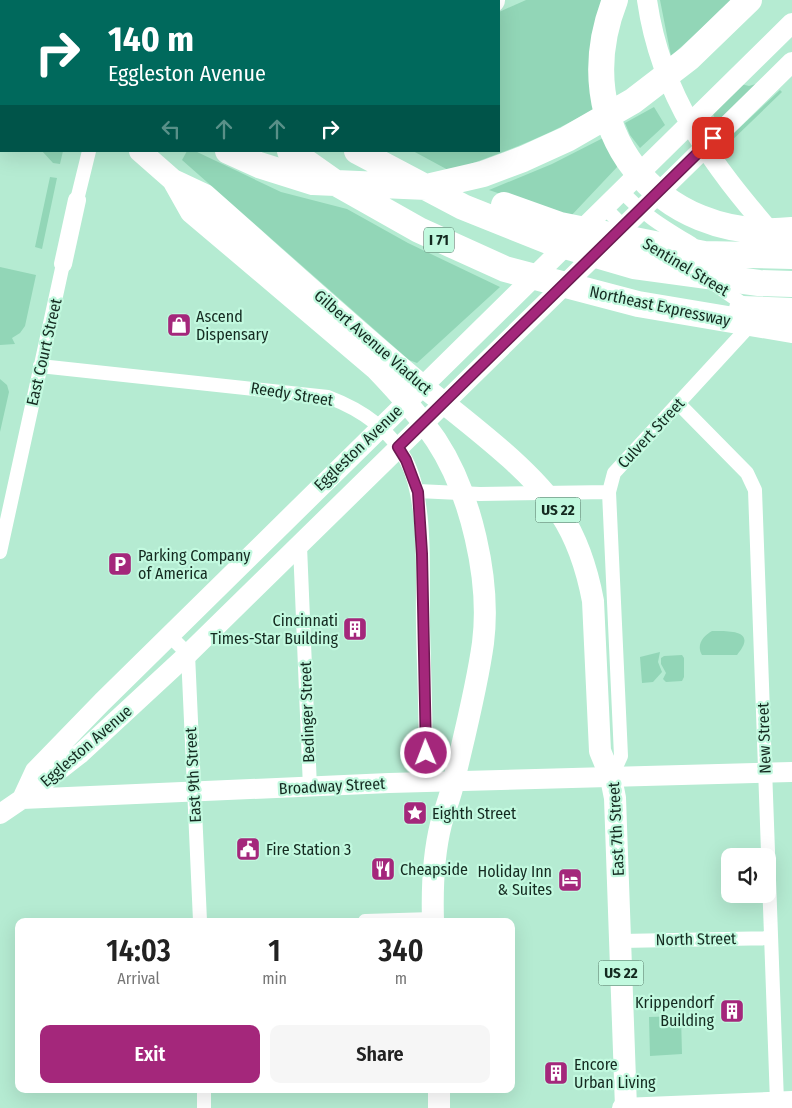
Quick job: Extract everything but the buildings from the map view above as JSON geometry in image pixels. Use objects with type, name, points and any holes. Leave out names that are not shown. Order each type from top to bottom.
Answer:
[{"type":"highway","points":[[615,0],[602,43],[600,66],[603,98],[611,126],[634,168],[666,201],[688,213],[722,226],[746,231],[792,230]]},
{"type":"highway","points":[[230,152],[258,165],[312,182],[428,187],[483,174],[523,159],[567,138],[633,101],[689,58],[749,0]]},
{"type":"highway","name":"Northeast Expressway","points":[[291,152],[334,182],[419,230],[505,269],[603,296],[691,315],[792,330]]},
{"type":"highway","name":"I 71","points":[[360,152],[463,207],[548,241],[634,266],[759,283],[788,295]]},
{"type":"highway","points":[[394,152],[462,190],[560,225],[704,254],[792,256]]},
{"type":"highway","points":[[691,315],[713,306],[788,295]]},
{"type":"main road","points":[[647,0],[658,57],[683,112],[711,158],[792,256]]},
{"type":"main road","name":"Eggleston Avenue","points":[[22,799],[35,771],[46,759],[379,427],[792,23]]},
{"type":"main road","name":"Eggleston Avenue","points":[[0,814],[81,753],[188,654],[792,62]]},
{"type":"main road","name":"Gilbert Avenue Viaduct","points":[[141,152],[173,180],[190,212],[527,475],[554,506],[572,533],[588,576],[593,601],[601,758],[611,778]]},
{"type":"main road","name":"Gilbert Avenue Viaduct","points":[[381,361],[437,442],[464,500],[479,557],[485,614],[483,644],[454,781]]},
{"type":"main road","name":"Broadway Street","points":[[22,799],[425,782],[792,772]]},
{"type":"main road","name":"East 7th Street","points":[[611,778],[614,798],[621,941],[626,1108]]},
{"type":"main road","name":"US 22","points":[[433,918],[433,866],[441,824],[454,781]]},
{"type":"main road","points":[[438,1093],[439,1108]]},
{"type":"main road","points":[[622,1108],[784,1102]]},
{"type":"street","name":"East Court Street","points":[[0,552],[89,152]]},
{"type":"street","name":"Sentinel Street","points":[[622,190],[639,210],[652,221],[748,277],[788,295],[792,315]]},
{"type":"street","name":"Sentinel Street","points":[[604,207],[635,237],[732,294],[792,346]]},
{"type":"street","name":"Culvert Street","points":[[609,492],[614,473],[759,316],[788,295]]},
{"type":"street","name":"Reedy Street","points":[[40,366],[328,397],[349,405],[368,417],[398,447],[406,460],[418,492],[422,554],[425,782]]},
{"type":"street","name":"New Street","points":[[679,404],[747,473],[755,490],[771,938],[784,1102]]},
{"type":"street","points":[[418,492],[480,494],[609,492]]},
{"type":"street","name":"East 7th Street","points":[[609,492],[620,756],[611,778]]},
{"type":"street","name":"Bedinger Street","points":[[300,546],[310,788]]},
{"type":"street","points":[[170,636],[188,654]]},
{"type":"street","name":"East 9th Street","points":[[188,654],[200,918]]},
{"type":"street","name":"North Street","points":[[621,941],[771,938]]},
{"type":"street","points":[[204,1093],[204,1108]]},
{"type":"green space","points":[[526,0],[606,0],[592,41],[590,54],[589,67],[594,109],[524,144],[450,171],[415,152],[500,152],[500,12]]},
{"type":"green space","points":[[660,0],[733,0],[671,56]]},
{"type":"green space","points":[[763,82],[721,123],[715,119],[712,111],[741,84],[749,86]]},
{"type":"green space","points":[[780,90],[782,92],[724,148],[722,144]]},
{"type":"green space","points":[[654,107],[665,125],[640,148],[630,135],[625,123]]},
{"type":"green space","points":[[605,137],[619,165],[569,218],[489,190],[552,164]]},
{"type":"green space","points":[[43,152],[63,152],[60,164],[53,163]]},
{"type":"green space","points":[[186,152],[197,152],[281,192],[347,209],[408,243],[500,287],[417,363],[409,360],[182,160]]},
{"type":"green space","points":[[50,177],[57,178],[42,249],[35,247]]},
{"type":"green space","points":[[0,267],[36,275],[25,326],[20,333],[12,338],[15,344],[0,345]]},
{"type":"green space","points":[[0,379],[7,385],[9,392],[0,432]]},
{"type":"green space","points":[[712,631],[733,632],[743,636],[743,647],[737,655],[702,655],[700,651],[701,641]]},
{"type":"green space","points":[[660,652],[658,662],[662,672],[653,682],[642,683],[640,657]]},
{"type":"green space","points":[[682,655],[684,658],[684,677],[682,681],[666,682],[663,679],[666,673],[661,664],[661,658],[664,656]]},
{"type":"green space","points":[[681,1016],[682,1054],[650,1056],[649,1017]]},
{"type":"place","name":"Ascend Dispensary","points":[[179,325]]},
{"type":"place","name":"Parking Company of America","points":[[120,564]]},
{"type":"place","name":"Cincinnati Times-Star Building","points":[[355,629]]},
{"type":"place","name":"Eighth Street","points":[[415,813]]},
{"type":"place","name":"Fire Station 3","points":[[248,849]]},
{"type":"place","name":"Cheapside","points":[[383,869]]},
{"type":"place","name":"Holiday Inn & Suites","points":[[570,880]]},
{"type":"place","name":"Krippendorf Building","points":[[732,1011]]},
{"type":"place","name":"Encore Urban Living","points":[[556,1073]]},
{"type":"route","points":[[426,753],[422,554],[418,492],[406,460],[398,447],[713,138]]}]
